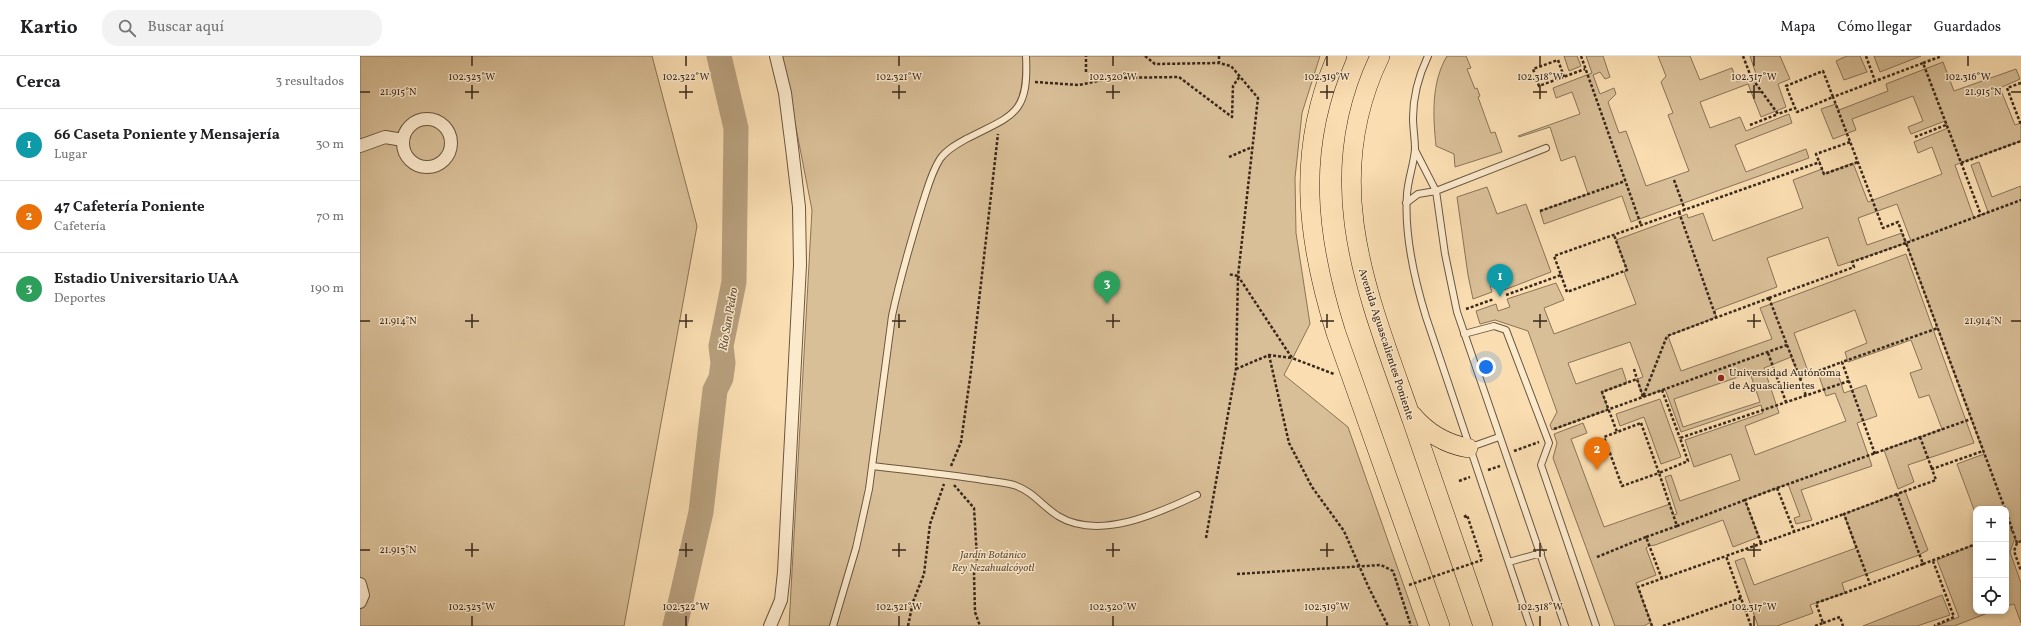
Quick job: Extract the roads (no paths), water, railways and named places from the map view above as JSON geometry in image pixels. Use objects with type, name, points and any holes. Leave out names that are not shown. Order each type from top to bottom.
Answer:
[{"type":"main road","points":[[1337,56],[1320,98],[1311,143],[1309,188],[1313,232],[1320,276],[1330,312],[1440,626]]},
{"type":"main road","name":"Avenida Aguascalientes Poniente","points":[[1380,56],[1368,85],[1357,124],[1351,163],[1351,203],[1358,252],[1367,288],[1483,626]]},
{"type":"main road","points":[[1408,410],[1426,430],[1447,443],[1468,448]]},
{"type":"street","points":[[770,626],[781,600],[784,572],[800,265],[799,207],[785,93],[776,56]]},
{"type":"street","points":[[427,119],[440,123],[445,128],[451,140],[451,147],[445,159],[440,164],[434,166],[420,166],[408,159],[405,153],[403,140],[409,127],[420,120],[427,119]]},
{"type":"street","points":[[360,146],[385,137],[403,140]]},
{"type":"street","points":[[360,584],[363,595],[360,602]]},
{"type":"lane","points":[[834,626],[856,548],[872,466],[892,316],[911,241],[932,176],[940,159],[954,146],[1000,123],[1014,113],[1025,96],[1028,82],[1026,56]]},
{"type":"lane","points":[[1428,56],[1415,93],[1413,117],[1415,150],[1408,177],[1406,203],[1410,253],[1418,292],[1468,448],[1509,562],[1530,626]]},
{"type":"lane","points":[[1406,203],[1418,194],[1436,190],[1546,148]]},
{"type":"lane","points":[[1415,150],[1436,190],[1445,254],[1457,312],[1565,626]]},
{"type":"lane","points":[[1464,334],[1494,326],[1506,330],[1549,443],[1541,465],[1596,626]]},
{"type":"lane","points":[[1468,448],[1499,437]]},
{"type":"lane","points":[[872,466],[948,474],[1012,485],[1029,491],[1058,516],[1070,521],[1094,526],[1121,524],[1154,514],[1197,495]]},
{"type":"lane","points":[[1509,562],[1541,553]]},
{"type":"waterway","name":"Río San Pedro","points":[[675,626],[701,512],[715,390],[721,378],[723,363],[721,346],[734,282],[736,128],[719,56]]},
{"type":"place","name":"66 Caseta Poniente y Mensajería","points":[[1500,297]]},
{"type":"place","name":"Estadio Universitario UAA","points":[[1107,304]]},
{"type":"place","name":"Universidad Autónoma de Aguascalientes","points":[[1721,378]]},
{"type":"place","name":"47 Cafetería Poniente","points":[[1597,470]]},
{"type":"park label","name":"Jardín Botánico Rey Nezahualcóyotl","points":[[993,560]]}]
